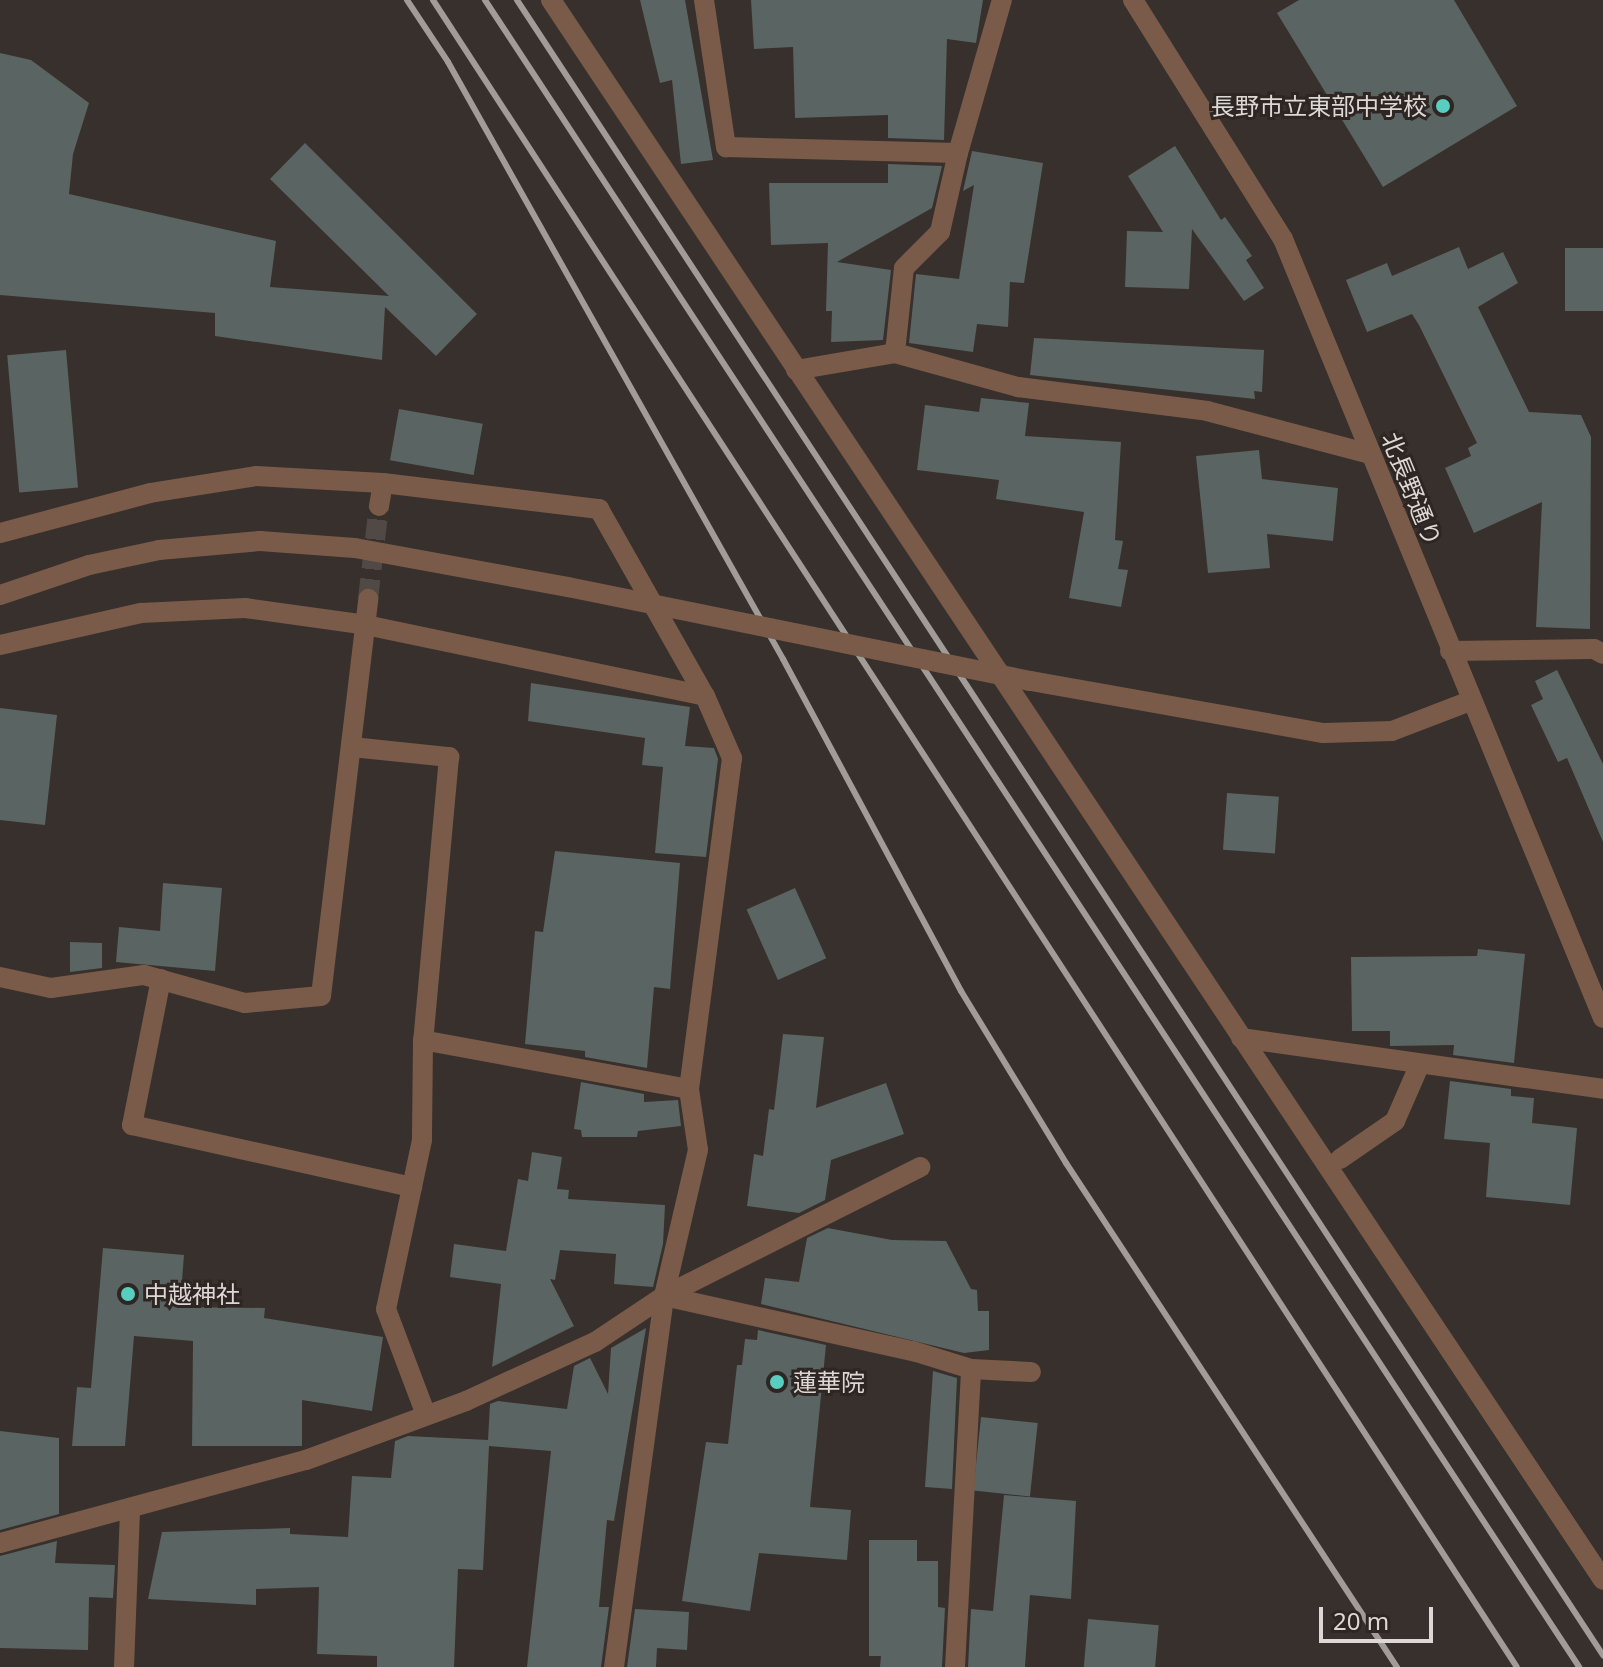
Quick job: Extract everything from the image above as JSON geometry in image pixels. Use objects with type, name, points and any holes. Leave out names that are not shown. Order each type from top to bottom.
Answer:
[{"type":"street","points":[[551,0],[1603,1580]]},
{"type":"street","points":[[704,0],[726,147],[958,153]]},
{"type":"street","points":[[895,353],[904,268],[940,232],[958,153],[1002,0]]},
{"type":"street","name":"北長野通り","points":[[1133,0],[1283,239],[1470,701],[1603,1018]]},
{"type":"street","points":[[796,370],[895,353],[1018,387],[1207,411],[1370,454]]},
{"type":"street","points":[[0,533],[150,493],[256,476],[383,483],[599,509],[705,696],[732,758],[689,1089],[698,1150],[664,1296],[614,1667]]},
{"type":"street","points":[[379,506],[383,483]]},
{"type":"street","points":[[0,595],[89,565],[145,553],[260,541],[355,548],[568,587],[1031,681],[1323,733],[1392,731],[1470,701]]},
{"type":"street","points":[[0,977],[51,988],[144,975],[245,1003],[321,996],[352,747],[361,624],[368,599]]},
{"type":"street","points":[[0,645],[141,613],[245,608],[361,624],[705,696]]},
{"type":"street","points":[[1450,651],[1594,649],[1603,654]]},
{"type":"street","points":[[352,747],[449,757],[423,1040],[422,1140],[386,1309],[426,1415]]},
{"type":"street","points":[[161,979],[132,1125],[412,1187]]},
{"type":"street","points":[[1241,1038],[1419,1066],[1603,1089]]},
{"type":"street","points":[[423,1040],[689,1089]]},
{"type":"street","points":[[1340,1159],[1395,1121],[1419,1066]]},
{"type":"street","points":[[0,1543],[306,1460],[426,1415],[595,1342],[664,1296],[920,1167]]},
{"type":"street","points":[[664,1296],[913,1351],[971,1369],[1031,1372]]},
{"type":"street","points":[[955,1667],[971,1369]]},
{"type":"street","points":[[124,1667],[130,1509]]},
{"type":"building","points":[[640,0],[685,0],[713,160],[681,164],[672,80],[660,83]]},
{"type":"building","points":[[751,0],[983,0],[976,43],[947,39],[944,140],[888,138],[888,115],[795,118],[793,47],[754,49]]},
{"type":"building","points":[[1299,0],[1454,0],[1517,106],[1383,187],[1277,13]]},
{"type":"building","points":[[0,53],[31,60],[89,103],[73,154],[69,194],[276,241],[270,287],[389,296],[270,179],[305,143],[477,314],[436,356],[385,307],[382,360],[215,336],[215,313],[0,295]]},
{"type":"building","points":[[1175,146],[1221,220],[1225,217],[1252,256],[1246,260],[1264,288],[1244,301],[1192,229],[1189,289],[1125,287],[1127,231],[1163,232],[1128,176]]},
{"type":"building","points":[[972,151],[1043,163],[1024,283],[1010,282],[1008,327],[977,324],[973,352],[909,343],[916,274],[959,279],[974,185],[963,191]]},
{"type":"building","points":[[888,164],[942,166],[932,208],[837,262],[891,270],[883,340],[831,342],[832,311],[826,311],[828,243],[771,245],[769,183],[888,183]]},
{"type":"building","points":[[1459,247],[1468,269],[1503,252],[1518,283],[1478,307],[1529,412],[1581,415],[1591,437],[1590,629],[1536,627],[1542,502],[1474,533],[1445,468],[1471,456],[1468,448],[1477,443],[1419,325],[1412,314],[1367,332],[1346,280],[1387,263],[1392,276]]},
{"type":"building","points":[[1565,248],[1603,248],[1603,311],[1565,311]]},
{"type":"building","points":[[1034,338],[1264,350],[1262,392],[1254,391],[1255,399],[1030,375]]},
{"type":"building","points":[[66,350],[78,487],[19,493],[7,355]]},
{"type":"building","points":[[981,398],[1029,403],[1025,436],[1121,442],[1115,540],[1123,541],[1118,569],[1128,570],[1121,607],[1069,598],[1084,512],[996,499],[999,480],[917,470],[925,405],[979,412]]},
{"type":"building","points":[[399,409],[483,424],[474,475],[390,460]]},
{"type":"building","points":[[1259,450],[1262,479],[1338,488],[1333,541],[1267,534],[1270,568],[1208,573],[1196,456]]},
{"type":"building","points":[[1557,670],[1603,764],[1603,842],[1567,758],[1558,762],[1531,705],[1543,699],[1535,681]]},
{"type":"building","points":[[531,683],[690,707],[685,746],[714,748],[718,759],[706,857],[655,853],[663,767],[642,765],[645,738],[528,721]]},
{"type":"building","points":[[0,708],[57,715],[45,825],[0,820]]},
{"type":"building","points":[[1227,793],[1279,797],[1275,853],[1223,850]]},
{"type":"building","points":[[555,851],[680,863],[670,989],[654,987],[647,1068],[585,1057],[585,1051],[525,1044],[535,931],[543,932]]},
{"type":"building","points":[[163,883],[222,888],[215,971],[116,962],[119,927],[160,931]]},
{"type":"building","points":[[795,888],[826,958],[778,980],[747,910]]},
{"type":"building","points":[[70,942],[102,943],[102,968],[70,972]]},
{"type":"building","points":[[1478,949],[1525,954],[1514,1063],[1453,1055],[1454,1045],[1390,1046],[1390,1031],[1352,1031],[1351,957],[1477,956]]},
{"type":"building","points":[[783,1034],[824,1037],[816,1108],[886,1083],[904,1134],[831,1160],[825,1200],[799,1213],[747,1206],[754,1154],[763,1156],[769,1109],[774,1110]]},
{"type":"building","points":[[1450,1081],[1511,1089],[1511,1096],[1534,1098],[1532,1123],[1577,1128],[1570,1205],[1486,1197],[1490,1143],[1444,1139]]},
{"type":"building","points":[[581,1082],[644,1094],[644,1102],[678,1100],[681,1126],[638,1131],[637,1137],[582,1137],[581,1130],[574,1129]]},
{"type":"building","points":[[532,1152],[562,1157],[557,1189],[569,1190],[568,1199],[665,1205],[663,1244],[653,1287],[614,1284],[616,1254],[560,1250],[555,1280],[550,1279],[574,1326],[492,1367],[501,1284],[450,1277],[454,1244],[506,1251],[518,1179],[528,1181]]},
{"type":"building","points":[[828,1228],[892,1240],[946,1241],[971,1289],[977,1290],[978,1311],[989,1311],[989,1350],[964,1353],[761,1304],[765,1278],[799,1282],[807,1238]]},
{"type":"building","points":[[103,1248],[184,1255],[180,1307],[265,1308],[264,1318],[383,1337],[372,1411],[302,1400],[302,1446],[192,1446],[193,1341],[134,1336],[125,1446],[72,1446],[77,1387],[91,1388]]},
{"type":"building","points":[[646,1328],[614,1521],[607,1520],[599,1607],[609,1607],[601,1667],[527,1667],[551,1451],[489,1446],[483,1570],[458,1569],[454,1667],[377,1667],[377,1656],[317,1654],[319,1587],[256,1589],[256,1605],[148,1599],[162,1532],[290,1528],[290,1534],[348,1537],[352,1476],[391,1478],[395,1441],[408,1436],[488,1440],[490,1404],[498,1401],[567,1409],[574,1366],[590,1358],[608,1394],[611,1348]]},
{"type":"building","points":[[758,1330],[826,1345],[810,1507],[851,1510],[847,1560],[759,1553],[750,1611],[682,1601],[706,1442],[728,1444],[737,1365],[742,1365],[745,1339],[757,1340]]},
{"type":"building","points":[[933,1371],[957,1378],[952,1489],[925,1487]]},
{"type":"building","points":[[981,1417],[1038,1423],[1030,1497],[973,1491]]},
{"type":"building","points":[[0,1431],[59,1438],[59,1514],[0,1530]]},
{"type":"building","points":[[1004,1495],[1076,1501],[1071,1599],[1030,1595],[1025,1667],[968,1667],[971,1609],[993,1611]]},
{"type":"building","points":[[869,1540],[917,1540],[917,1561],[938,1561],[938,1607],[945,1608],[942,1667],[880,1667],[881,1656],[869,1656]]},
{"type":"building","points":[[57,1541],[55,1563],[115,1565],[113,1598],[89,1597],[88,1650],[0,1648],[0,1556]]},
{"type":"building","points":[[635,1609],[689,1612],[687,1650],[657,1648],[656,1667],[627,1667]]},
{"type":"building","points":[[1088,1619],[1159,1625],[1155,1667],[1084,1667]]},
{"type":"tunnel","points":[[368,599],[379,506]]},
{"type":"railway","points":[[407,0],[448,62],[783,659],[961,991],[1066,1163],[1397,1667]]},
{"type":"railway","points":[[433,0],[1517,1667]]},
{"type":"railway","points":[[485,0],[1579,1667]]},
{"type":"railway","points":[[517,0],[1603,1655]]},
{"type":"place","name":"長野市立東部中学校","points":[[1443,106]]},
{"type":"place","name":"中越神社","points":[[128,1294]]},
{"type":"place","name":"蓮華院","points":[[777,1382]]}]
